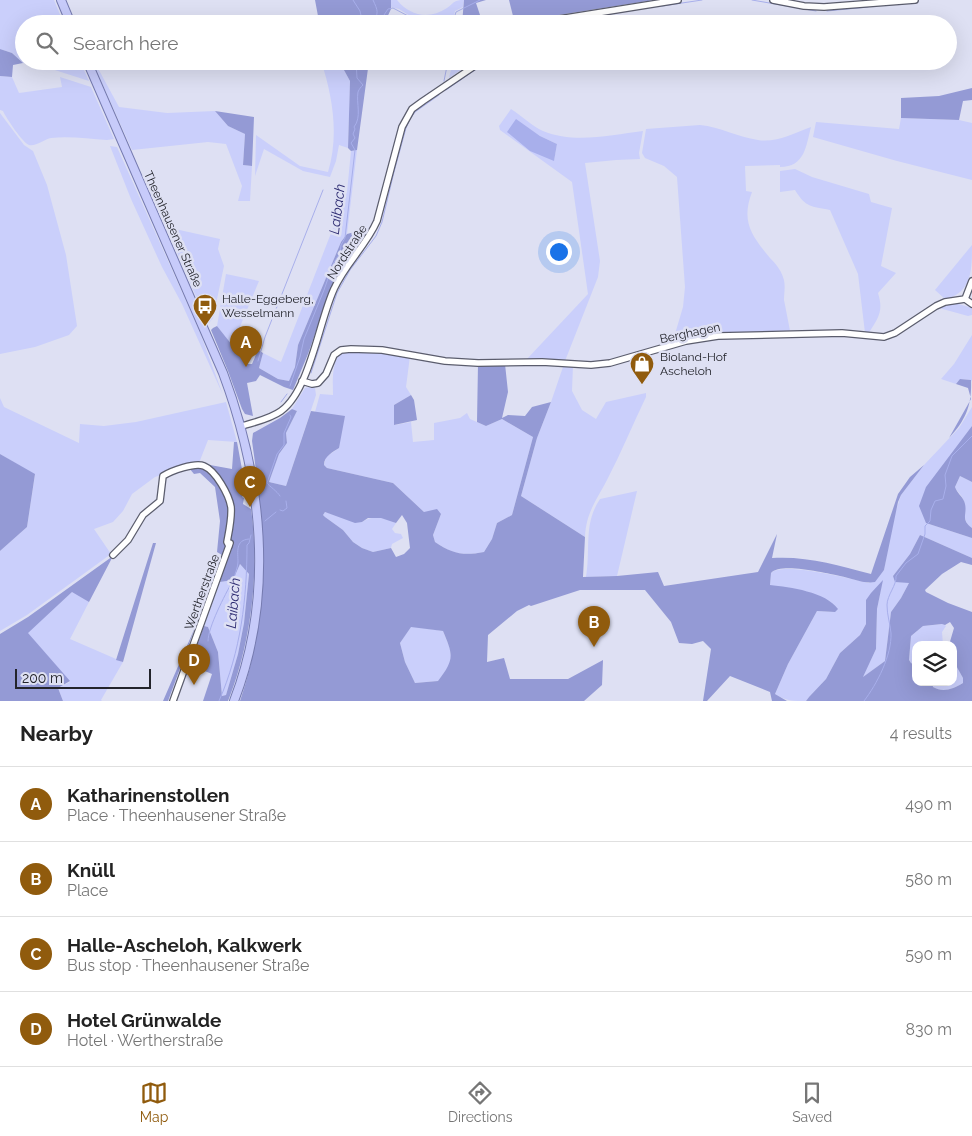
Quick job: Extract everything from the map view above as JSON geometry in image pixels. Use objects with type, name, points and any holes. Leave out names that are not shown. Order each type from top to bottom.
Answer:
[{"type":"main road","points":[[62,0],[68,15]]},
{"type":"main road","name":"Theenhausener Straße","points":[[91,70],[205,327],[242,426],[251,464],[255,494],[259,566],[250,645],[234,701]]},
{"type":"street","points":[[584,15],[678,0]]},
{"type":"street","points":[[773,0],[804,6],[824,7],[915,0]]},
{"type":"street","name":"Nordstraße","points":[[242,426],[282,410],[292,399],[302,381],[334,289],[355,255],[372,234],[378,221],[402,127],[407,117],[423,101],[469,70]]},
{"type":"street","points":[[972,281],[965,299],[972,304]]},
{"type":"street","name":"Berghagen","points":[[302,381],[312,384],[318,383],[326,374],[334,355],[341,350],[351,349],[382,350],[478,363],[542,362],[591,365],[610,362],[686,341],[718,336],[842,333],[884,337],[895,333],[936,306],[945,302],[965,299]]},
{"type":"street","name":"Wertherstraße","points":[[113,555],[128,540],[143,516],[160,501],[163,476],[176,470],[198,465],[207,467],[217,478],[229,500],[231,512],[227,542],[229,546]]},
{"type":"street","name":"Wertherstraße","points":[[173,701],[231,539]]},
{"type":"shaded area","points":[[0,0],[54,0],[60,15],[15,15],[15,56],[0,49]]},
{"type":"shaded area","points":[[315,0],[391,0],[391,9],[388,15],[318,15]]},
{"type":"shaded area","points":[[391,0],[397,0],[408,10],[420,15],[408,15],[399,9],[391,7]]},
{"type":"shaded area","points":[[464,0],[463,7],[455,11],[454,15],[427,15],[440,12],[456,1]]},
{"type":"shaded area","points":[[464,0],[486,0],[476,3],[480,15],[463,15]]},
{"type":"shaded area","points":[[509,0],[654,0],[558,15],[513,15]]},
{"type":"shaded area","points":[[0,49],[15,56],[15,65],[13,65],[12,77],[0,76]]},
{"type":"shaded area","points":[[55,70],[84,70],[89,81]]},
{"type":"shaded area","points":[[96,70],[99,70],[119,107],[167,113],[215,111],[228,126],[245,134],[243,165],[252,166],[250,201],[238,201],[242,186],[226,144],[208,142],[132,150]]},
{"type":"shaded area","points":[[324,70],[344,70],[350,81],[348,148],[339,145],[330,177],[303,171],[264,149],[255,176],[256,135],[300,166],[328,172],[334,131],[329,88]]},
{"type":"shaded area","points":[[344,70],[368,70],[357,150],[351,151],[348,148],[350,81]]},
{"type":"shaded area","points":[[451,70],[461,70],[449,78]]},
{"type":"shaded area","points":[[0,76],[12,77],[19,93],[62,87],[60,77],[91,87],[114,139],[58,137],[29,145],[19,135],[3,111],[0,110]]},
{"type":"shaded area","points":[[972,88],[972,100],[963,101],[959,120],[901,118],[901,98],[939,96]]},
{"type":"shaded area","points":[[511,109],[543,131],[567,137],[593,137],[643,131],[639,153],[640,159],[585,163],[600,261],[598,277],[565,361],[527,359],[588,294],[572,182],[500,130],[499,126]],"holes":[[[516,120],[540,136],[557,144],[554,160]]]},
{"type":"shaded area","points":[[215,111],[254,117],[252,166],[243,165],[245,134],[228,126]]},
{"type":"shaded area","points":[[0,113],[24,145],[33,151],[47,185],[66,255],[77,326],[69,335],[35,347],[0,354]]},
{"type":"shaded area","points":[[901,118],[959,120],[972,123],[972,180],[813,137],[816,122],[899,129]]},
{"type":"shaded area","points":[[516,119],[540,136],[557,144],[554,161],[530,151],[507,132]]},
{"type":"shaded area","points":[[700,125],[765,141],[785,137],[811,127],[806,148],[795,163],[780,167],[780,165],[745,166],[746,191],[752,192],[749,202],[748,220],[753,235],[782,274],[784,300],[790,331],[718,334],[672,344],[683,307],[685,287],[677,177],[664,166],[645,158],[642,153],[646,129]]},
{"type":"shaded area","points":[[110,146],[117,147],[199,330],[223,395],[182,304],[162,267],[131,199]]},
{"type":"shaded area","points":[[357,150],[347,234],[341,242],[298,345],[295,367],[289,381],[278,379],[259,368],[263,353],[281,362],[347,192],[351,151]]},
{"type":"shaded area","points":[[795,169],[812,177],[869,194],[871,202],[892,208],[881,266],[896,273],[878,293],[880,300],[879,315],[868,334],[865,333],[858,274],[830,210],[809,205],[802,200],[795,190],[780,192],[780,171]]},
{"type":"shaded area","points":[[166,227],[220,239],[218,249],[224,266],[213,318],[209,323],[207,322]]},
{"type":"shaded area","points":[[370,228],[348,257],[331,288],[293,390],[260,375],[256,381],[247,383],[253,416],[245,414],[211,330],[217,326],[247,364],[252,364],[258,350],[263,353],[259,368],[278,379],[289,381],[295,367],[298,345],[341,242],[347,234]]},
{"type":"shaded area","points":[[972,245],[972,263],[969,279],[961,292],[945,299],[935,290]]},
{"type":"shaded area","points":[[226,274],[259,281],[232,346],[217,326]]},
{"type":"shaded area","points":[[955,303],[972,308],[972,315],[968,316],[939,308]]},
{"type":"shaded area","points":[[972,335],[972,382],[971,380],[961,379],[956,384],[941,379],[954,364]]},
{"type":"shaded area","points":[[350,351],[381,352],[410,356],[406,387],[411,395],[394,405],[395,425],[411,422],[413,442],[434,440],[434,423],[460,418],[467,413],[470,419],[486,426],[502,419],[533,437],[512,515],[497,523],[492,539],[484,552],[458,553],[435,542],[433,535],[441,514],[424,512],[393,483],[327,468],[324,465],[326,457],[339,448],[315,412],[320,394],[333,395],[333,372],[338,356]]},
{"type":"shaded area","points":[[478,364],[505,364],[508,392],[502,418],[508,415],[525,416],[532,407],[551,402],[537,438],[521,496],[585,537],[583,577],[658,572],[664,586],[758,572],[777,534],[772,558],[798,558],[834,564],[871,574],[898,494],[910,477],[924,465],[901,495],[898,502],[884,570],[875,582],[862,582],[793,568],[784,568],[771,573],[770,585],[816,594],[825,598],[838,609],[835,612],[817,611],[788,664],[775,694],[787,701],[772,701],[770,692],[730,676],[707,701],[703,701],[711,649],[703,641],[692,644],[679,643],[671,622],[645,590],[580,590],[531,606],[529,605],[517,611],[488,635],[487,662],[504,658],[510,679],[568,679],[603,660],[602,685],[584,701],[240,701],[250,669],[256,636],[262,572],[260,507],[252,441],[253,433],[292,409],[297,411],[286,433],[287,443],[279,454],[269,482],[286,486],[311,411],[345,416],[339,448],[327,457],[324,465],[327,468],[393,483],[424,512],[437,509],[441,514],[433,535],[435,542],[458,553],[470,554],[484,552],[492,539],[497,523],[512,515],[533,437],[502,419],[486,426],[477,422]],"holes":[[[325,512],[355,523],[362,522],[368,518],[381,518],[396,523],[402,515],[407,523],[410,548],[404,554],[396,557],[391,548],[373,552],[362,548],[353,542],[343,530],[325,517],[323,515]],[[411,627],[443,631],[451,657],[450,662],[438,681],[415,683],[405,662],[400,643]]]},
{"type":"shaded area","points":[[564,364],[573,365],[572,391],[582,410],[596,419],[606,402],[646,393],[646,397],[617,459],[592,507],[587,521],[585,537],[521,496],[537,438]]},
{"type":"shaded area","points":[[960,379],[971,380],[970,397],[968,388],[956,384]]},
{"type":"shaded area","points":[[305,388],[315,388],[316,395],[286,486],[269,482],[279,454],[287,443],[286,433],[297,411],[292,409]]},
{"type":"shaded area","points":[[411,395],[414,400],[417,420],[394,425],[394,405]]},
{"type":"shaded area","points":[[0,398],[4,407],[79,443],[80,424],[104,426],[136,422],[226,402],[237,442],[208,440],[199,463],[155,477],[132,494],[123,511],[113,522],[94,529],[111,554],[27,615],[0,631],[0,551],[27,527],[35,475],[0,454]]},
{"type":"shaded area","points":[[970,402],[960,425],[949,438]]},
{"type":"shaded area","points":[[972,407],[972,426],[926,523],[972,538],[972,558],[920,535],[910,554],[893,576],[909,583],[891,612],[885,661],[862,678],[876,649],[877,609],[881,588],[866,612],[866,624],[860,635],[840,653],[826,679],[806,701],[794,701],[775,694],[788,664],[817,611],[835,612],[770,585],[771,573],[778,570],[802,570],[869,583],[884,570],[893,520],[901,495],[924,465],[959,428]]},
{"type":"shaded area","points":[[972,426],[972,482],[960,476],[955,487],[964,501],[966,509],[965,519],[972,528],[972,538],[926,523],[919,506],[926,487]]},
{"type":"shaded area","points":[[234,442],[237,442],[246,491],[242,497],[244,498],[243,504],[251,509],[254,532],[252,606],[243,656],[228,701],[203,701],[212,674],[190,665],[204,626],[208,627],[218,652],[222,696],[226,695],[238,654],[244,623],[249,574],[240,564],[233,580],[220,582],[227,558],[217,552],[220,521],[215,487],[200,473],[194,474],[189,468],[199,463],[232,469]]},
{"type":"shaded area","points":[[0,454],[35,474],[27,527],[0,551]]},
{"type":"shaded area","points":[[960,476],[972,482],[972,528],[966,521],[964,501],[955,487]]},
{"type":"shaded area","points":[[637,491],[617,576],[586,577],[589,527],[600,499]]},
{"type":"shaded area","points":[[325,512],[362,522],[375,518],[388,519],[396,523],[392,529],[395,533],[401,534],[403,538],[392,544],[391,548],[373,552],[353,542],[343,530],[323,515]]},
{"type":"shaded area","points":[[920,535],[972,558],[972,565],[961,562],[942,574],[925,590],[948,603],[972,612],[972,701],[806,701],[826,679],[840,653],[860,635],[866,624],[866,600],[883,580],[877,609],[876,649],[863,677],[885,661],[891,612],[909,583],[895,582],[893,576],[910,554]]},
{"type":"shaded area","points":[[153,543],[156,543],[123,662],[116,660]]},
{"type":"shaded area","points":[[113,556],[89,602],[72,592],[28,633],[70,681],[58,688],[63,701],[0,701],[0,634],[28,617]]},
{"type":"shaded area","points":[[240,564],[249,574],[244,623],[238,654],[226,695],[222,696],[218,652],[208,627],[204,626],[220,582],[233,580]]},
{"type":"shaded area","points":[[73,591],[89,602],[70,639],[123,662],[102,701],[63,701],[58,688],[70,682],[27,633]]},
{"type":"shaded area","points":[[943,624],[946,626],[942,632],[943,641],[912,641],[912,664],[909,660],[911,636],[923,626]]},
{"type":"shaded area","points":[[196,625],[168,701],[163,701]]},
{"type":"shaded area","points":[[411,626],[443,631],[451,657],[448,667],[438,681],[415,683],[405,662],[400,643]]},
{"type":"shaded area","points":[[957,666],[963,678],[963,683],[956,687],[948,690],[940,690],[933,687],[957,686]]},
{"type":"waterway","name":"Laibach","points":[[353,0],[361,15]]},
{"type":"waterway","name":"Laibach","points":[[373,0],[376,15]]},
{"type":"waterway","name":"Laibach","points":[[455,15],[456,12],[480,0]]},
{"type":"waterway","points":[[662,6],[702,0]]},
{"type":"waterway","points":[[752,0],[816,11]]},
{"type":"waterway","points":[[604,15],[657,6]]},
{"type":"waterway","points":[[827,11],[868,7]]},
{"type":"waterway","name":"Laibach","points":[[384,15],[388,9],[393,8],[406,15]]},
{"type":"waterway","name":"Laibach","points":[[290,386],[304,339],[345,238],[355,150],[351,143],[355,138],[353,134],[354,127],[358,119],[358,92],[363,85],[357,78],[357,70]]},
{"type":"waterway","points":[[444,81],[446,70]]},
{"type":"waterway","points":[[446,90],[475,70]]},
{"type":"waterway","points":[[311,373],[337,293],[350,270],[376,236],[382,222],[394,172],[410,119],[415,112],[439,95]]},
{"type":"waterway","points":[[258,361],[265,337],[323,190]]},
{"type":"waterway","name":"Laibach","points":[[281,402],[287,394]]},
{"type":"waterway","name":"Laibach","points":[[280,496],[267,483],[277,454],[284,445],[284,433],[291,417],[290,415]]},
{"type":"waterway","points":[[864,701],[879,678],[889,651],[891,633],[887,605],[896,576],[906,563],[918,554],[925,534],[925,526],[930,521],[931,510],[935,501],[943,499],[946,486],[945,475],[952,456],[972,436]]},
{"type":"waterway","name":"Laibach","points":[[280,510],[283,511],[287,508],[286,501]]},
{"type":"waterway","name":"Laibach","points":[[265,521],[276,512]]},
{"type":"waterway","name":"Laibach","points":[[219,701],[227,682],[238,644],[246,585],[247,545],[251,535]]},
{"type":"waterway","points":[[234,578],[238,564],[239,544],[249,539]]},
{"type":"waterway","points":[[208,641],[214,620],[232,582]]},
{"type":"place","name":"Halle-Eggeberg, Wesselmann","points":[[205,327]]},
{"type":"place","name":"Katharinenstollen","points":[[246,367]]},
{"type":"place","name":"Bioland-Hof Ascheloh","points":[[642,385]]},
{"type":"place","name":"Halle-Ascheloh, Kalkwerk","points":[[250,507]]},
{"type":"place","name":"Knüll","points":[[594,647]]},
{"type":"place","name":"Hotel Grünwalde","points":[[194,685]]}]
